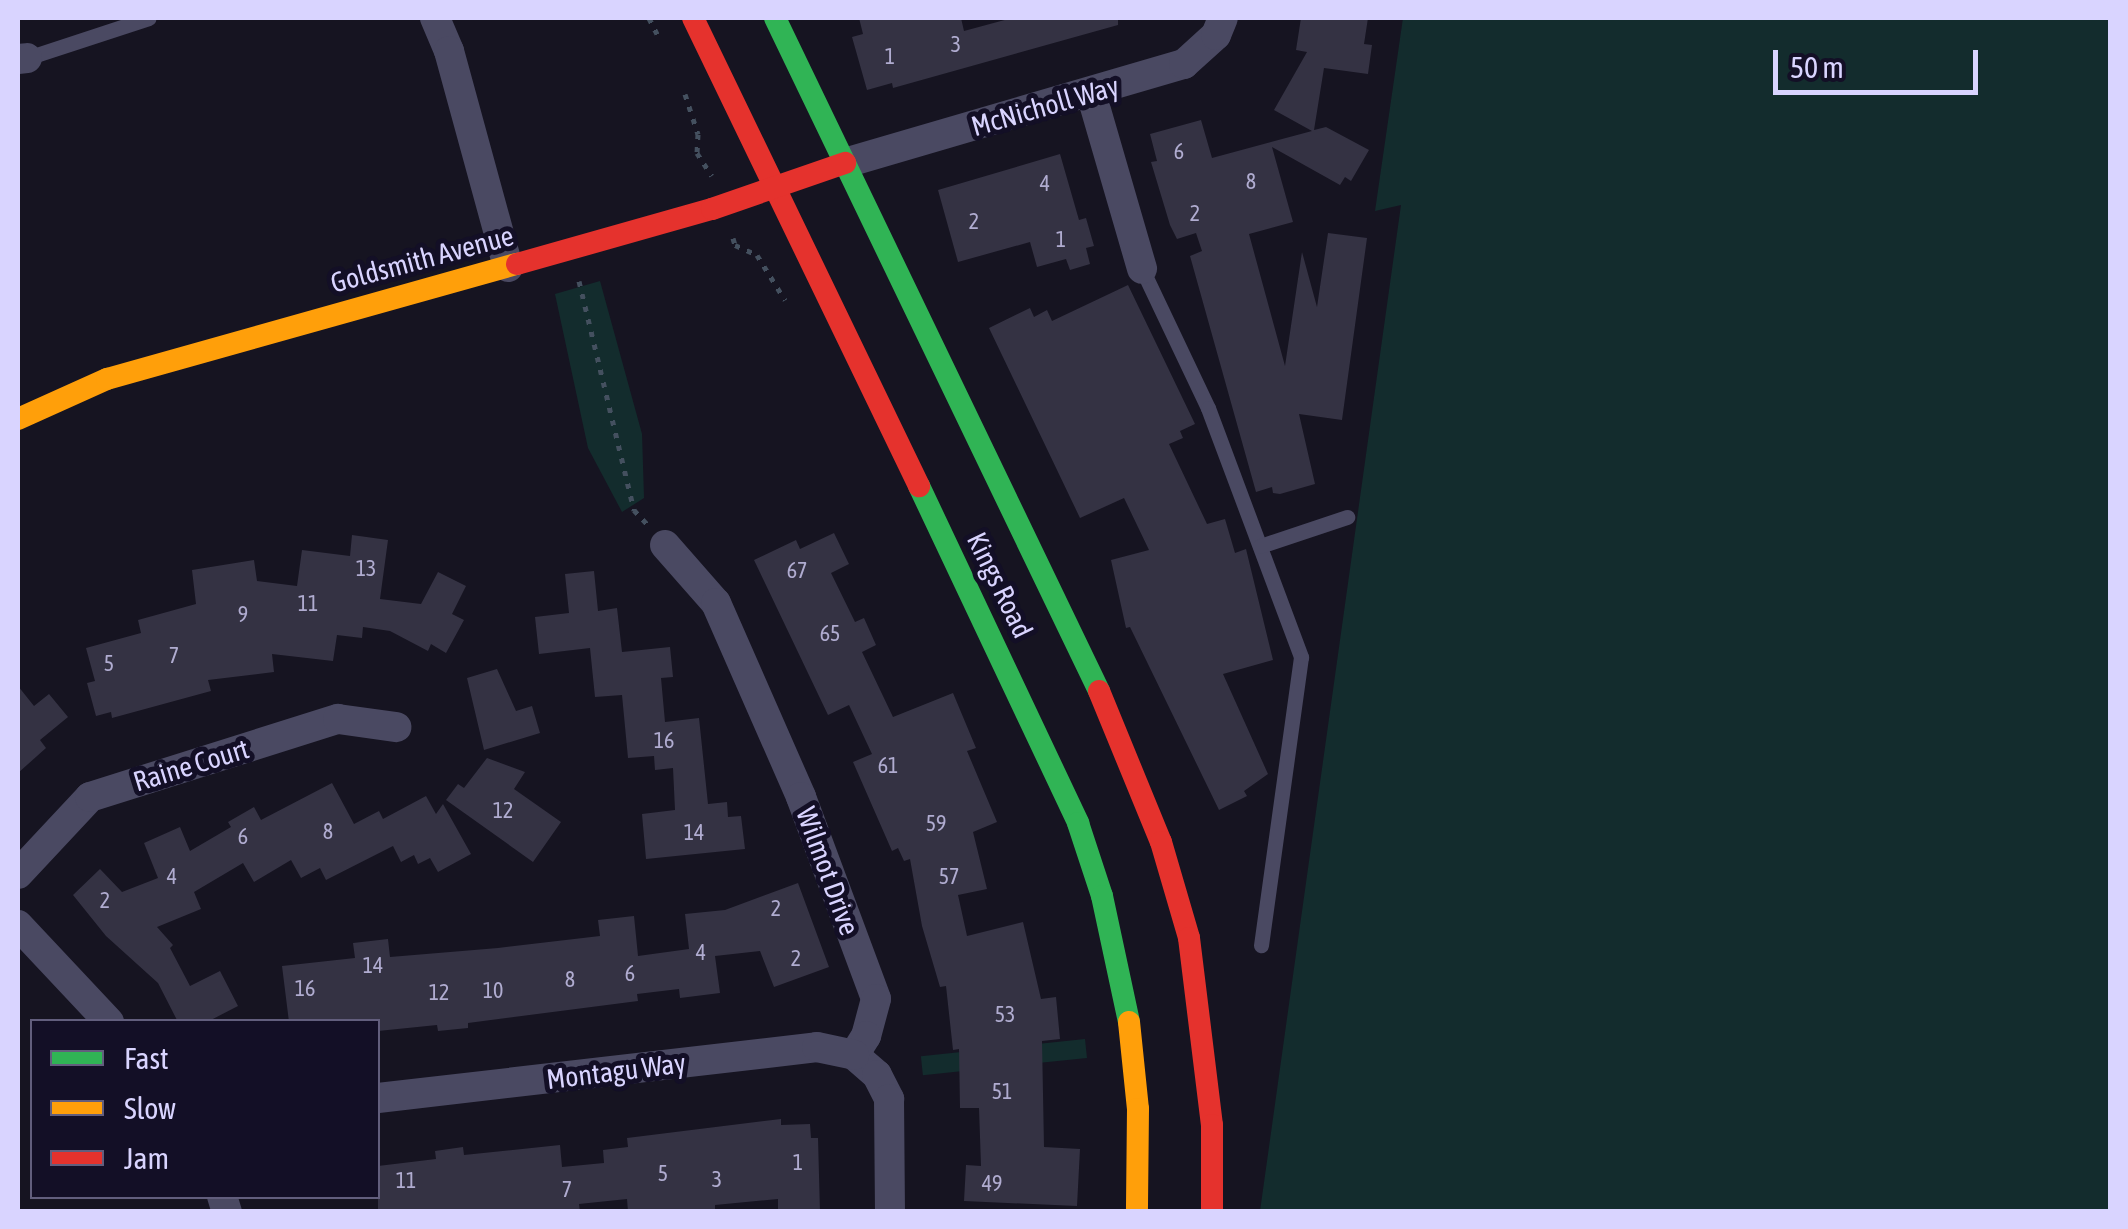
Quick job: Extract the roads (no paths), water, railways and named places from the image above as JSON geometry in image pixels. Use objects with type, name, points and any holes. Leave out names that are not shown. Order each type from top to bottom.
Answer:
[{"type":"main road","name":"Kings Road","points":[[693,18],[1027,708],[1078,823],[1110,928],[1128,1015],[1138,1108],[1137,1212]]},
{"type":"main road","name":"Kings Road","points":[[774,18],[1086,662],[1161,842],[1189,938],[1200,1006],[1212,1126],[1212,1212]]},
{"type":"main road","name":"Goldsmith Avenue","points":[[18,418],[107,379],[723,206],[845,163]]},
{"type":"street","points":[[434,18],[449,51],[508,268]]},
{"type":"street","name":"McNicholl Way","points":[[845,163],[1184,64],[1216,35],[1224,18]]},
{"type":"street","points":[[1091,92],[1142,269]]},
{"type":"street","name":"Wilmot Drive","points":[[665,545],[716,603],[801,797],[876,999],[866,1036],[854,1055]]},
{"type":"street","name":"Raine Court","points":[[18,874],[90,797],[338,719],[396,727]]},
{"type":"street","points":[[18,925],[106,1019]]},
{"type":"street","name":"Montagu Way","points":[[380,1098],[816,1048],[854,1055]]},
{"type":"street","points":[[854,1055],[878,1075],[890,1100],[890,1212]]},
{"type":"lane","points":[[22,59],[149,18]]},
{"type":"lane","points":[[1142,269],[1208,408],[1301,657],[1261,945]]},
{"type":"lane","points":[[1260,546],[1347,517]]}]
